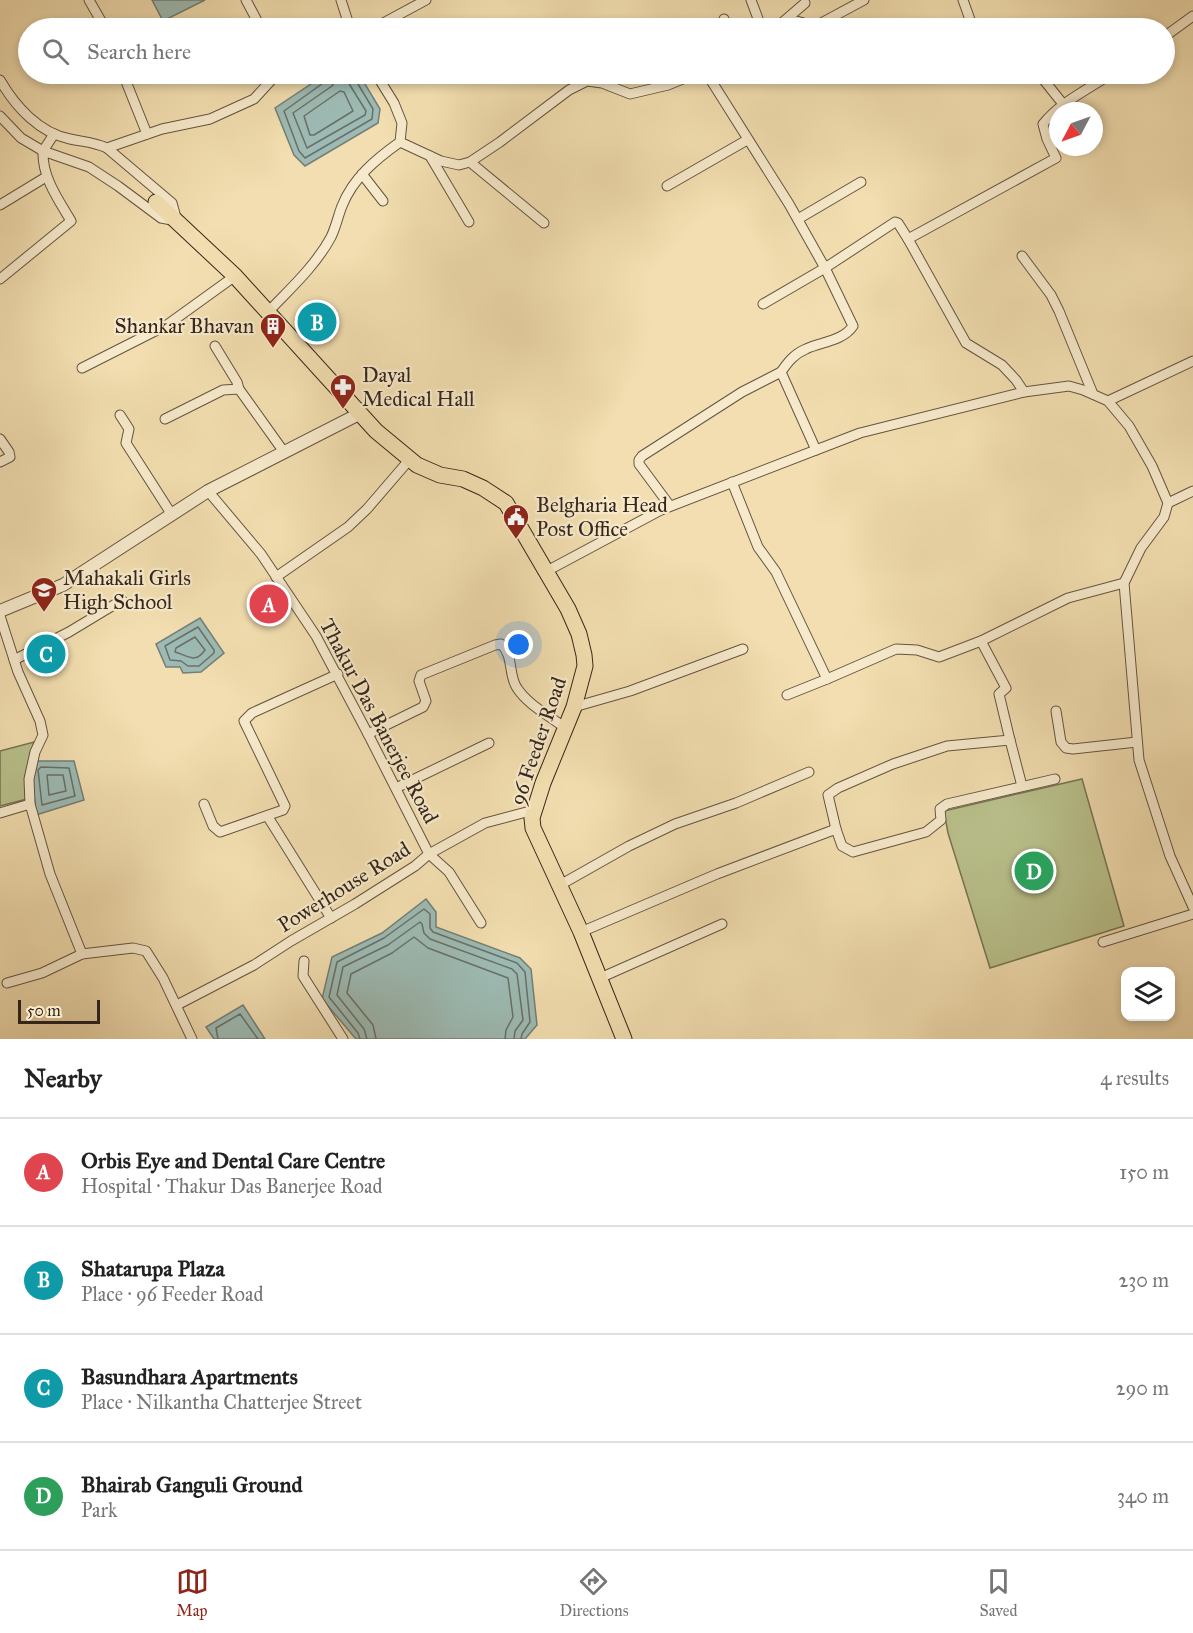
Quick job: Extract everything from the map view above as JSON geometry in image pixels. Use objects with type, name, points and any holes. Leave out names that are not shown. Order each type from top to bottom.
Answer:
[{"type":"main road","name":"96 Feeder Road","points":[[156,202],[236,276],[376,431],[410,459],[440,475],[463,479],[483,488],[506,503],[568,609],[579,634],[585,666],[574,707],[534,810],[532,828],[581,932],[624,1039]]},
{"type":"street","points":[[89,0],[99,18]]},
{"type":"street","points":[[246,0],[256,18]]},
{"type":"street","points":[[341,0],[344,18]]},
{"type":"street","points":[[393,18],[426,0]]},
{"type":"street","points":[[751,0],[758,18]]},
{"type":"street","points":[[830,18],[864,0]]},
{"type":"street","points":[[963,0],[969,18]]},
{"type":"street","points":[[788,18],[805,3]]},
{"type":"street","points":[[1175,29],[1193,16]]},
{"type":"street","points":[[0,80],[10,98],[27,115],[54,135],[94,142],[107,148],[172,203],[177,220],[161,218],[89,167],[43,151],[21,138],[0,116]]},
{"type":"street","points":[[127,84],[147,134]]},
{"type":"street","points":[[107,148],[162,129],[210,119],[254,99],[268,84]]},
{"type":"street","points":[[269,311],[309,270],[332,237],[343,204],[362,174],[378,157],[400,142],[402,123],[394,103],[382,84]]},
{"type":"street","points":[[400,142],[430,156],[459,165],[470,162],[568,90],[581,84]]},
{"type":"street","points":[[605,84],[630,94],[670,84]]},
{"type":"street","points":[[670,506],[639,464],[639,459],[742,392],[781,372],[795,356],[804,350],[841,336],[849,332],[853,326],[798,219],[713,84]]},
{"type":"street","points":[[1047,84],[1061,102]]},
{"type":"street","points":[[1066,102],[1095,84]]},
{"type":"street","points":[[1049,117],[1043,124],[1049,143]]},
{"type":"street","points":[[0,279],[71,221],[46,177],[42,162],[43,151],[54,135]]},
{"type":"street","points":[[667,186],[747,140]]},
{"type":"street","points":[[430,156],[469,222]]},
{"type":"street","points":[[908,239],[1056,158],[1055,156]]},
{"type":"street","points":[[470,162],[544,223]]},
{"type":"street","points":[[362,174],[383,201]]},
{"type":"street","points":[[0,205],[46,177]]},
{"type":"street","points":[[798,219],[861,182]]},
{"type":"street","points":[[763,304],[825,268],[895,222],[898,223],[966,343],[1002,365],[1024,392]]},
{"type":"street","points":[[1022,256],[1051,295],[1093,393]]},
{"type":"street","points":[[82,368],[167,325],[236,276]]},
{"type":"street","points":[[215,346],[237,382],[238,389],[284,452]]},
{"type":"street","points":[[1108,401],[1193,361]]},
{"type":"street","points":[[781,372],[816,450]]},
{"type":"street","points":[[545,572],[605,538],[670,506],[860,433],[1024,392],[1069,386],[1093,393],[1108,401],[1129,426],[1152,466],[1168,503],[1164,517],[1141,548],[1124,583],[1139,760],[1170,856],[1193,907]]},
{"type":"street","points":[[165,419],[223,390],[238,389]]},
{"type":"street","points":[[82,954],[50,874],[30,804],[29,779],[35,752],[42,735],[40,721],[14,660],[0,614],[63,585],[208,490],[359,414]]},
{"type":"street","points":[[120,415],[129,429],[126,443],[172,515]]},
{"type":"street","points":[[0,439],[10,457],[0,462]]},
{"type":"street","points":[[276,577],[348,527],[367,509],[410,459]]},
{"type":"street","points":[[732,482],[758,547],[776,572],[827,679]]},
{"type":"street","name":"Thakur Das Banerjee Road","points":[[208,490],[261,554],[316,636],[338,674],[429,854],[449,872],[481,923]]},
{"type":"street","points":[[1168,503],[1193,491]]},
{"type":"street","points":[[787,695],[896,649],[917,650],[939,657],[981,641],[1068,598],[1124,583]]},
{"type":"street","points":[[14,660],[69,632],[122,600]]},
{"type":"street","points":[[981,641],[1006,688],[999,694],[1022,786]]},
{"type":"street","points":[[369,734],[423,707],[426,701],[419,681],[421,675],[501,644],[507,650],[515,686],[565,728]]},
{"type":"street","points":[[574,707],[630,691],[743,649]]},
{"type":"street","points":[[204,804],[213,826],[220,832],[283,810],[285,806],[244,721],[252,713],[338,674]]},
{"type":"street","points":[[1056,711],[1061,742],[1065,748],[1137,742]]},
{"type":"street","points":[[1010,740],[947,746],[893,764],[838,788],[828,795],[842,846],[853,852],[926,832],[941,820],[940,809],[947,804],[1055,779]]},
{"type":"street","points":[[396,788],[489,742]]},
{"type":"street","points":[[560,885],[629,846],[675,824],[736,803],[809,772]]},
{"type":"street","points":[[0,813],[30,804]]},
{"type":"street","name":"Powerhouse Road","points":[[177,1005],[254,964],[415,866],[429,854],[485,823],[534,810]]},
{"type":"street","points":[[267,817],[331,918]]},
{"type":"street","points":[[581,932],[717,874],[836,829]]},
{"type":"street","points":[[1103,942],[1193,914]]},
{"type":"street","points":[[600,978],[722,924]]},
{"type":"street","points":[[7,983],[42,973],[82,954],[134,948],[146,951],[163,978],[192,1039]]},
{"type":"street","points":[[304,961],[303,976],[343,1039]]},
{"type":"green space","points":[[34,742],[25,776],[27,799],[0,806],[0,751]]},
{"type":"green space","points":[[1082,779],[1124,926],[990,968],[948,833],[944,811]]},
{"type":"water","points":[[152,0],[205,0],[169,18],[161,18]]},
{"type":"water","points":[[311,84],[365,84],[380,109],[378,123],[305,166],[294,155],[275,108]]},
{"type":"water","points":[[200,618],[224,653],[201,672],[183,673],[180,667],[166,667],[156,644]]},
{"type":"water","points":[[31,761],[74,761],[84,800],[36,815]]},
{"type":"water","points":[[426,899],[436,912],[436,927],[520,958],[531,969],[537,1025],[525,1039],[356,1039],[322,999],[332,957],[382,933]]},
{"type":"water","points":[[243,1005],[265,1039],[214,1039],[206,1027]]},
{"type":"place","name":"Shatarupa Plaza","points":[[317,322]]},
{"type":"place","name":"Shankar Bhavan","points":[[273,349]]},
{"type":"place","name":"Dayal Medical Hall","points":[[343,410]]},
{"type":"place","name":"Belgharia Head Post Office","points":[[516,540]]},
{"type":"place","name":"Orbis Eye and Dental Care Centre","points":[[269,604]]},
{"type":"place","name":"Mahakali Girls High School","points":[[44,613]]},
{"type":"place","name":"Basundhara Apartments","points":[[46,654]]},
{"type":"place","name":"Bhairab Ganguli Ground","points":[[1034,871]]}]
